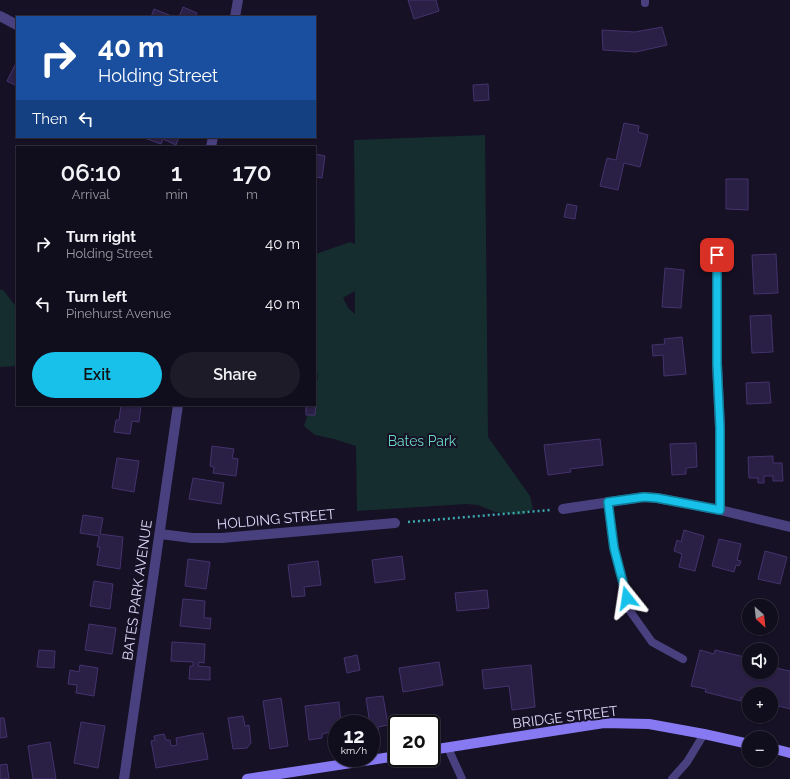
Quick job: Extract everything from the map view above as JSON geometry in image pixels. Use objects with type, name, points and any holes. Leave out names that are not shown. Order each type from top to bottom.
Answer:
[{"type":"main road","name":"BRIDGE STREET","points":[[440,749],[604,723],[649,724],[742,742]]},
{"type":"main road","points":[[778,750],[790,753]]},
{"type":"main road","points":[[247,779],[388,757]]},
{"type":"street","points":[[235,16],[238,0]]},
{"type":"street","points":[[0,16],[16,24]]},
{"type":"street","points":[[717,255],[717,364],[720,428],[720,510]]},
{"type":"street","name":"BATES PARK AVENUE","points":[[124,779],[178,406]]},
{"type":"street","points":[[563,509],[644,497],[657,498],[720,510],[790,527]]},
{"type":"street","name":"HOLDING STREET","points":[[160,534],[192,538],[222,538],[395,523]]},
{"type":"lane","points":[[608,502],[614,548],[630,611],[652,642],[684,658]]},
{"type":"lane","points":[[672,779],[687,762],[704,734]]},
{"type":"lane","points":[[448,748],[462,779]]},
{"type":"path","points":[[395,523],[563,509]]},
{"type":"green space","name":"Bates Park","points":[[485,135],[488,437],[530,496],[533,509],[521,515],[495,512],[478,505],[466,504],[357,511],[356,446],[315,435],[304,426],[311,406],[316,406],[316,387],[318,376],[316,369],[316,254],[350,242],[355,244],[354,140]],"holes":[[[355,291],[355,314],[349,309],[343,298]]]},
{"type":"green space","points":[[0,289],[4,291],[16,307],[16,366],[0,367]]},
{"type":"building","points":[[408,0],[436,0],[439,11],[414,19]]},
{"type":"building","points":[[183,7],[197,13],[196,16],[179,16]]},
{"type":"building","points":[[154,9],[172,16],[151,16]]},
{"type":"building","points":[[662,27],[667,45],[636,52],[603,50],[602,30],[635,32]]},
{"type":"building","points":[[16,63],[16,86],[7,81]]},
{"type":"building","points":[[488,84],[489,100],[474,101],[473,85]]},
{"type":"building","points":[[624,123],[639,126],[638,132],[648,135],[640,167],[624,163],[618,190],[600,186],[607,158],[616,160]]},
{"type":"building","points":[[145,138],[179,138],[176,145],[163,139],[161,144]]},
{"type":"building","points":[[316,154],[325,156],[322,178],[316,177]]},
{"type":"building","points":[[726,179],[748,179],[748,210],[726,209]]},
{"type":"building","points":[[567,204],[577,206],[575,219],[564,217]]},
{"type":"building","points":[[776,254],[778,293],[754,294],[752,255]]},
{"type":"building","points":[[665,268],[684,270],[681,308],[662,307]]},
{"type":"building","points":[[771,315],[773,352],[752,353],[750,316]]},
{"type":"building","points":[[682,337],[686,374],[664,376],[663,355],[653,356],[652,345],[665,344],[664,339]]},
{"type":"building","points":[[769,382],[771,403],[747,404],[746,383]]},
{"type":"building","points":[[121,406],[141,406],[139,422],[132,421],[130,434],[114,432],[116,420],[119,420]]},
{"type":"building","points":[[306,406],[316,406],[315,415],[306,415]]},
{"type":"building","points":[[600,439],[603,465],[570,469],[571,472],[548,475],[544,445]]},
{"type":"building","points":[[696,443],[697,467],[686,468],[686,474],[672,475],[670,444]]},
{"type":"building","points":[[212,446],[234,449],[232,458],[238,459],[236,476],[213,473],[214,467],[210,466]]},
{"type":"building","points":[[773,456],[773,463],[782,463],[783,481],[773,481],[773,476],[764,476],[764,483],[758,483],[758,478],[749,478],[748,457]]},
{"type":"building","points":[[117,458],[139,461],[134,492],[112,488]]},
{"type":"building","points":[[193,478],[224,483],[221,504],[189,499]]},
{"type":"building","points":[[83,515],[103,518],[100,534],[123,537],[120,569],[97,565],[100,547],[97,547],[99,536],[80,533]]},
{"type":"building","points":[[684,530],[704,536],[695,571],[679,567],[682,554],[674,551],[677,540],[681,542]]},
{"type":"building","points":[[719,539],[741,544],[737,560],[741,561],[739,566],[736,565],[734,572],[712,566]]},
{"type":"building","points":[[765,551],[787,557],[780,584],[758,579]]},
{"type":"building","points":[[402,556],[405,579],[375,583],[372,560]]},
{"type":"building","points":[[188,559],[210,562],[206,589],[185,586]]},
{"type":"building","points":[[318,561],[321,585],[304,587],[305,596],[292,597],[288,565]]},
{"type":"building","points":[[94,581],[113,584],[110,609],[90,606]]},
{"type":"building","points":[[487,590],[489,608],[457,611],[455,593]]},
{"type":"building","points":[[183,599],[205,601],[204,618],[211,618],[210,629],[180,626]]},
{"type":"building","points":[[89,624],[116,628],[112,654],[85,650]]},
{"type":"building","points":[[172,642],[205,644],[204,663],[199,662],[198,666],[210,667],[210,680],[189,679],[190,666],[193,666],[193,662],[171,661]]},
{"type":"building","points":[[39,650],[55,651],[54,668],[37,667]]},
{"type":"building","points":[[700,650],[714,654],[715,650],[742,656],[742,679],[778,679],[778,668],[790,671],[790,709],[778,706],[778,687],[742,687],[741,701],[705,692],[706,689],[691,686]]},
{"type":"building","points":[[357,655],[360,670],[347,673],[344,658]]},
{"type":"building","points":[[439,662],[443,685],[403,692],[399,668]]},
{"type":"building","points":[[80,665],[98,668],[94,696],[76,693],[77,685],[68,684],[70,670],[79,672]]},
{"type":"building","points":[[531,665],[535,707],[512,710],[509,686],[484,689],[482,670]]},
{"type":"building","points":[[383,696],[388,725],[380,727],[380,715],[369,715],[366,698]]},
{"type":"building","points":[[281,698],[288,746],[270,749],[263,701]]},
{"type":"building","points":[[339,702],[340,715],[328,715],[328,732],[322,734],[322,738],[309,740],[305,706]]},
{"type":"building","points":[[243,716],[245,726],[249,725],[251,743],[247,748],[233,749],[228,718]]},
{"type":"building","points":[[0,718],[4,718],[7,737],[0,738]]},
{"type":"building","points":[[81,722],[105,726],[98,768],[74,763]]},
{"type":"building","points":[[203,733],[208,759],[156,768],[151,741],[155,740],[154,736],[164,734],[166,740],[170,740],[171,746],[177,745],[176,738]]},
{"type":"building","points":[[50,742],[56,779],[33,779],[28,746]]},
{"type":"building","points":[[7,764],[9,779],[0,779],[0,765]]},
{"type":"route","points":[[627,598],[614,548],[608,502],[644,497],[672,500],[720,510],[720,428],[717,364],[717,255]]}]
